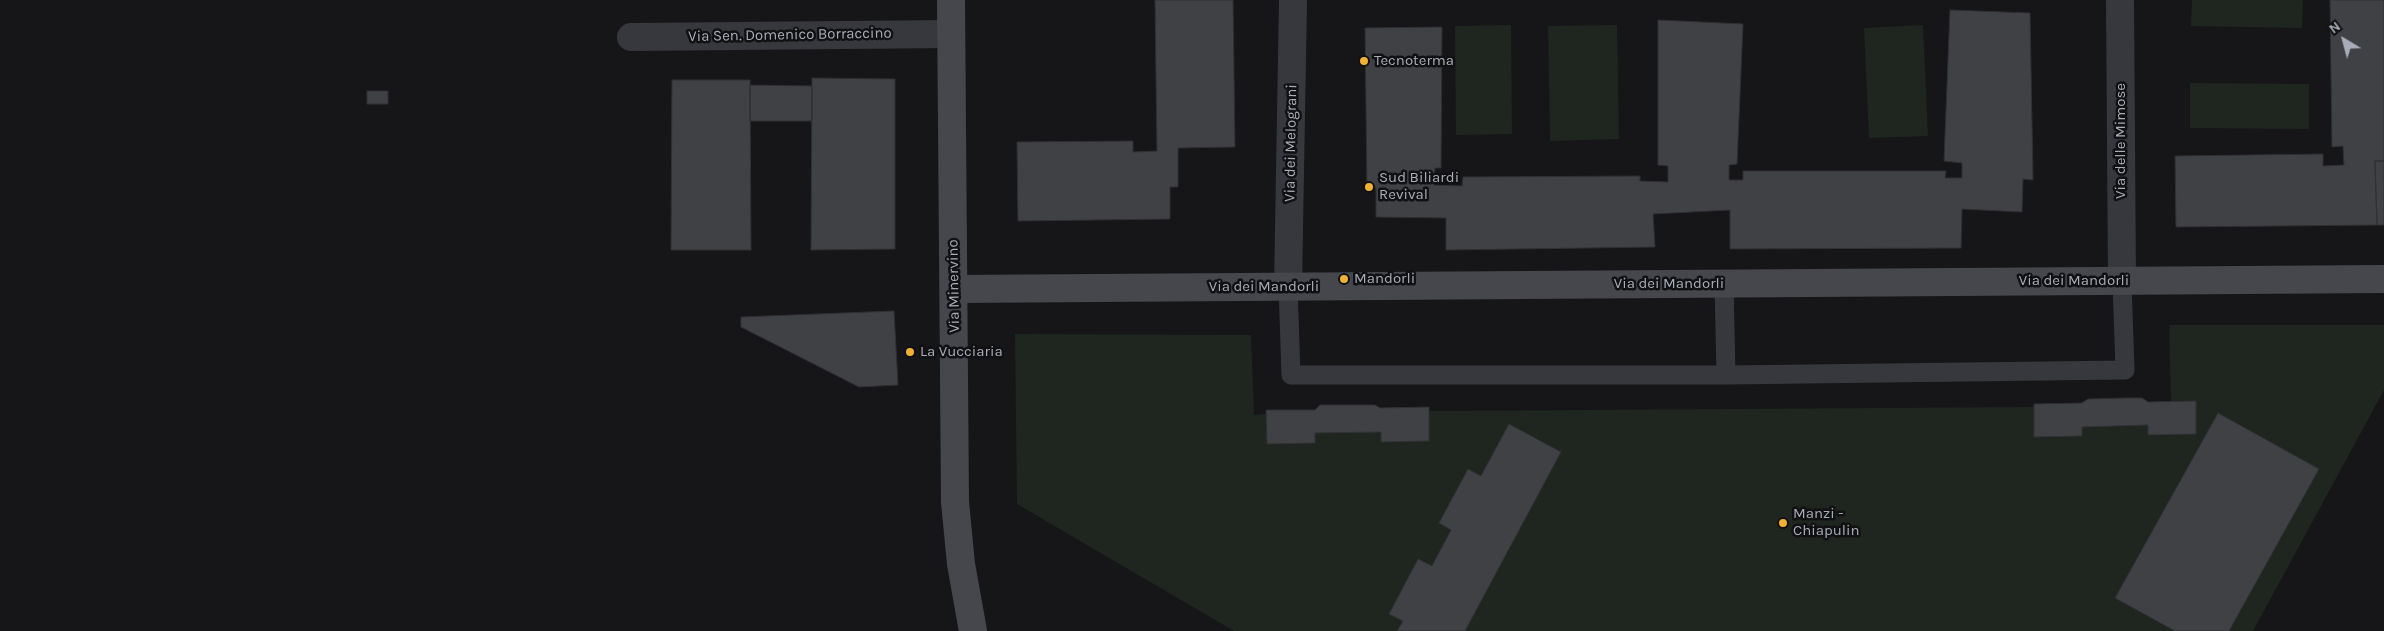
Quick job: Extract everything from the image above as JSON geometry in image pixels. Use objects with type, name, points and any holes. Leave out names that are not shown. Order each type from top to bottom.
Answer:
[{"type":"street","name":"Via Minervino","points":[[950,0],[955,502],[961,564],[973,631]]},
{"type":"street","name":"Via dei Melograni","points":[[1288,286],[1293,0]]},
{"type":"street","name":"Via delle Mimose","points":[[2120,0],[2122,281]]},
{"type":"street","name":"Via Sen. Domenico Borraccino","points":[[631,37],[950,34]]},
{"type":"street","name":"Via dei Mandorli","points":[[954,289],[2384,279]]},
{"type":"lane","points":[[1288,286],[1291,375],[1726,375],[2125,370],[2122,281]]},
{"type":"lane","points":[[1724,284],[1726,375]]},
{"type":"shaded area","points":[[2192,0],[2303,0],[2302,28],[2191,26]]},
{"type":"shaded area","points":[[1511,25],[1512,134],[1456,135],[1455,26]]},
{"type":"shaded area","points":[[1617,25],[1619,139],[1550,141],[1548,26]]},
{"type":"shaded area","points":[[1923,25],[1928,136],[1869,138],[1864,28]]},
{"type":"shaded area","points":[[2190,83],[2309,84],[2309,129],[2190,128]]},
{"type":"shaded area","name":"Manzi - Chiapulin","points":[[2169,325],[2384,325],[2384,390],[2253,631],[1234,631],[1017,504],[1015,334],[1251,335],[1254,415],[1266,414],[1266,410],[1315,410],[1320,405],[1375,405],[1381,408],[1429,407],[1430,411],[2033,407],[2034,404],[2082,403],[2088,399],[2142,398],[2148,402],[2171,401]]},
{"type":"building","points":[[1155,0],[1233,0],[1235,147],[1178,148],[1178,187],[1170,187],[1170,219],[1018,221],[1017,142],[1133,141],[1133,152],[1157,151]]},
{"type":"building","points":[[2330,0],[2384,0],[2384,161],[2375,161],[2377,225],[2176,227],[2175,156],[2323,154],[2323,166],[2344,165],[2343,146],[2332,147]]},
{"type":"building","points":[[1950,10],[2030,13],[2033,180],[2023,179],[2022,212],[1962,209],[1961,248],[1730,249],[1730,210],[1653,214],[1655,247],[1446,250],[1446,218],[1376,217],[1376,188],[1367,187],[1365,28],[1442,27],[1441,168],[1435,168],[1434,185],[1462,186],[1463,177],[1640,176],[1640,181],[1668,182],[1668,166],[1658,165],[1658,20],[1743,24],[1737,164],[1729,165],[1729,180],[1743,180],[1743,171],[1946,171],[1945,178],[1962,178],[1962,163],[1944,161]]},
{"type":"building","points":[[812,78],[895,79],[895,249],[811,250]]},
{"type":"building","points":[[672,80],[750,80],[751,250],[671,250]]},
{"type":"building","points":[[750,85],[812,86],[812,121],[750,121]]},
{"type":"building","points":[[367,91],[388,91],[388,104],[367,104]]},
{"type":"building","points":[[2375,161],[2384,161],[2384,225],[2377,225]]},
{"type":"building","points":[[894,311],[898,385],[859,387],[741,327],[741,317]]},
{"type":"building","points":[[2142,398],[2148,402],[2196,401],[2196,434],[2148,435],[2148,425],[2082,427],[2082,436],[2034,437],[2034,404],[2082,403],[2088,399]]},
{"type":"building","points":[[1320,405],[1375,405],[1380,408],[1429,407],[1429,441],[1381,442],[1381,432],[1315,433],[1315,443],[1267,444],[1266,410],[1315,410]]},
{"type":"building","points":[[2218,413],[2319,469],[2229,631],[2175,631],[2115,598]]},
{"type":"building","points":[[1509,424],[1561,452],[1465,631],[1397,631],[1403,621],[1389,614],[1418,559],[1432,566],[1451,530],[1439,523],[1468,469],[1481,476]]},
{"type":"place","name":"Tecnoterma","points":[[1364,61]]},
{"type":"place","name":"Sud Biliardi Revival","points":[[1369,187]]},
{"type":"place","name":"Mandorli","points":[[1344,279]]},
{"type":"place","name":"La Vucciaria","points":[[910,352]]},
{"type":"place","name":"Manzi - Chiapulin","points":[[1783,523]]}]
